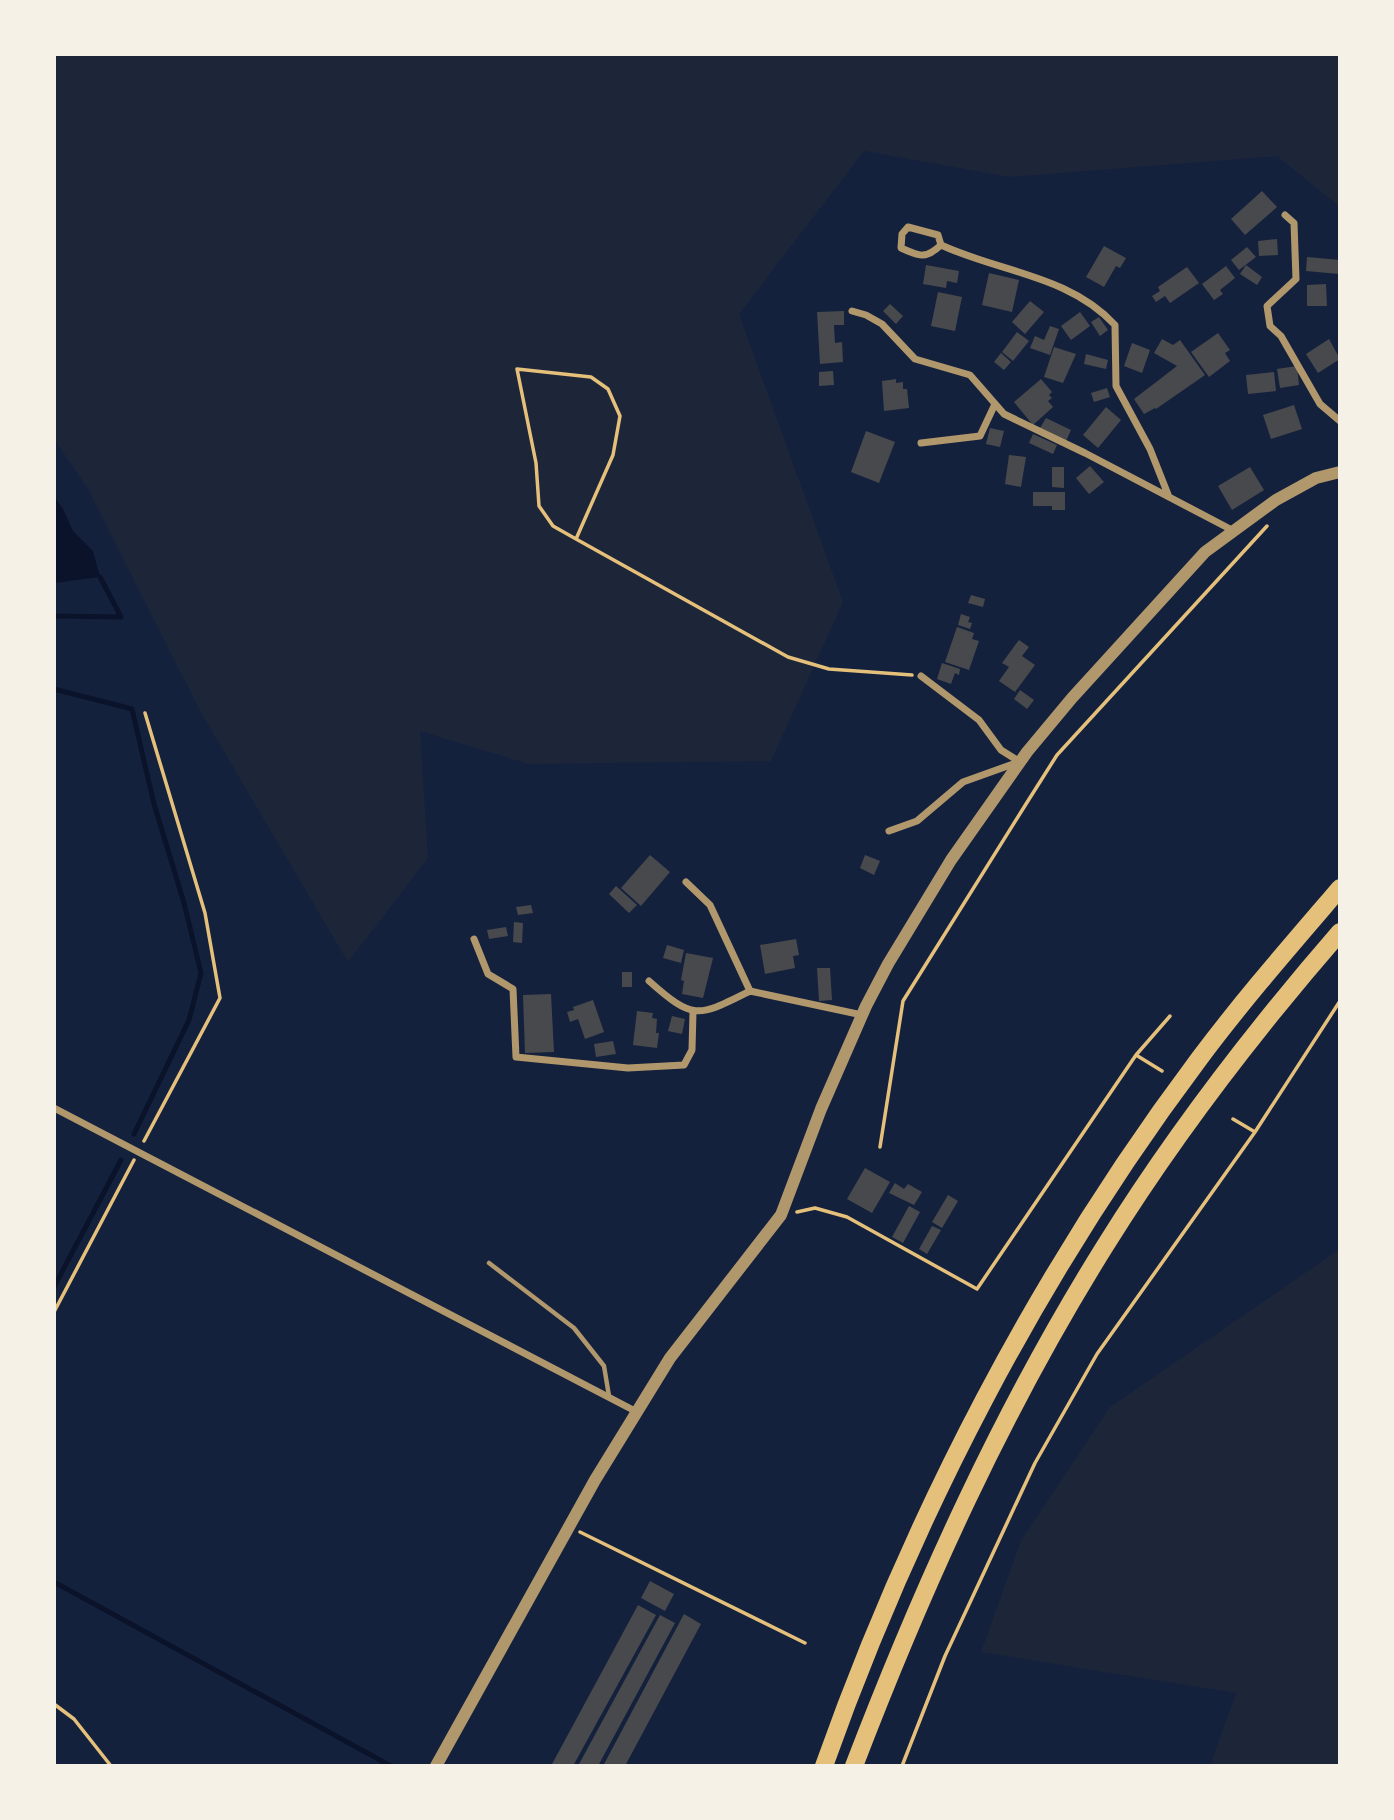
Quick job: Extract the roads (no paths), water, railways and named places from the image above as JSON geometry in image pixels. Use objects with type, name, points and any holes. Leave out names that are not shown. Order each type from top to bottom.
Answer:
[{"type":"highway","points":[[824,1766],[885,1608],[923,1522],[1021,1335],[1070,1250],[1125,1164],[1199,1058],[1340,888]]},
{"type":"highway","points":[[854,1766],[904,1636],[948,1539],[1038,1361],[1098,1258],[1172,1145],[1238,1055],[1340,932]]},
{"type":"street","points":[[1285,215],[1294,223],[1296,279],[1267,306],[1270,326],[1281,337],[1320,404],[1340,421]]},
{"type":"street","points":[[908,227],[928,232],[938,235],[941,245],[932,253],[920,257],[901,248],[902,234],[908,227]]},
{"type":"street","points":[[941,245],[1075,293],[1102,311],[1115,325],[1116,386],[1150,449],[1168,497]]},
{"type":"street","points":[[852,311],[882,324],[915,359],[970,375],[1004,414],[1232,530]]},
{"type":"street","points":[[920,443],[979,436],[995,404]]},
{"type":"street","points":[[436,1766],[569,1527],[670,1358],[781,1214],[821,1109],[862,1015],[888,964],[950,860],[1020,762],[1072,698],[1205,552],[1232,530],[1286,495],[1316,478],[1340,472]]},
{"type":"street","points":[[921,676],[979,720],[1001,750],[1020,762]]},
{"type":"street","points":[[889,831],[917,821],[963,782],[1020,762]]},
{"type":"street","points":[[686,882],[710,905],[750,991]]},
{"type":"street","points":[[474,939],[488,974],[513,989],[516,1057],[628,1068],[684,1065],[692,1050],[693,1012]]},
{"type":"street","points":[[649,981],[669,999],[693,1012],[711,1011],[750,991],[862,1015]]},
{"type":"street","points":[[54,1108],[637,1412]]},
{"type":"lane","points":[[489,1263],[574,1328],[604,1366],[609,1397]]},
{"type":"waterway","points":[[54,616],[121,617],[100,577]]},
{"type":"waterway","points":[[54,689],[132,709],[154,804],[184,903],[201,973],[189,1020],[134,1134]]},
{"type":"waterway","points":[[54,1287],[121,1160]]},
{"type":"waterway","points":[[54,1582],[391,1766]]}]
